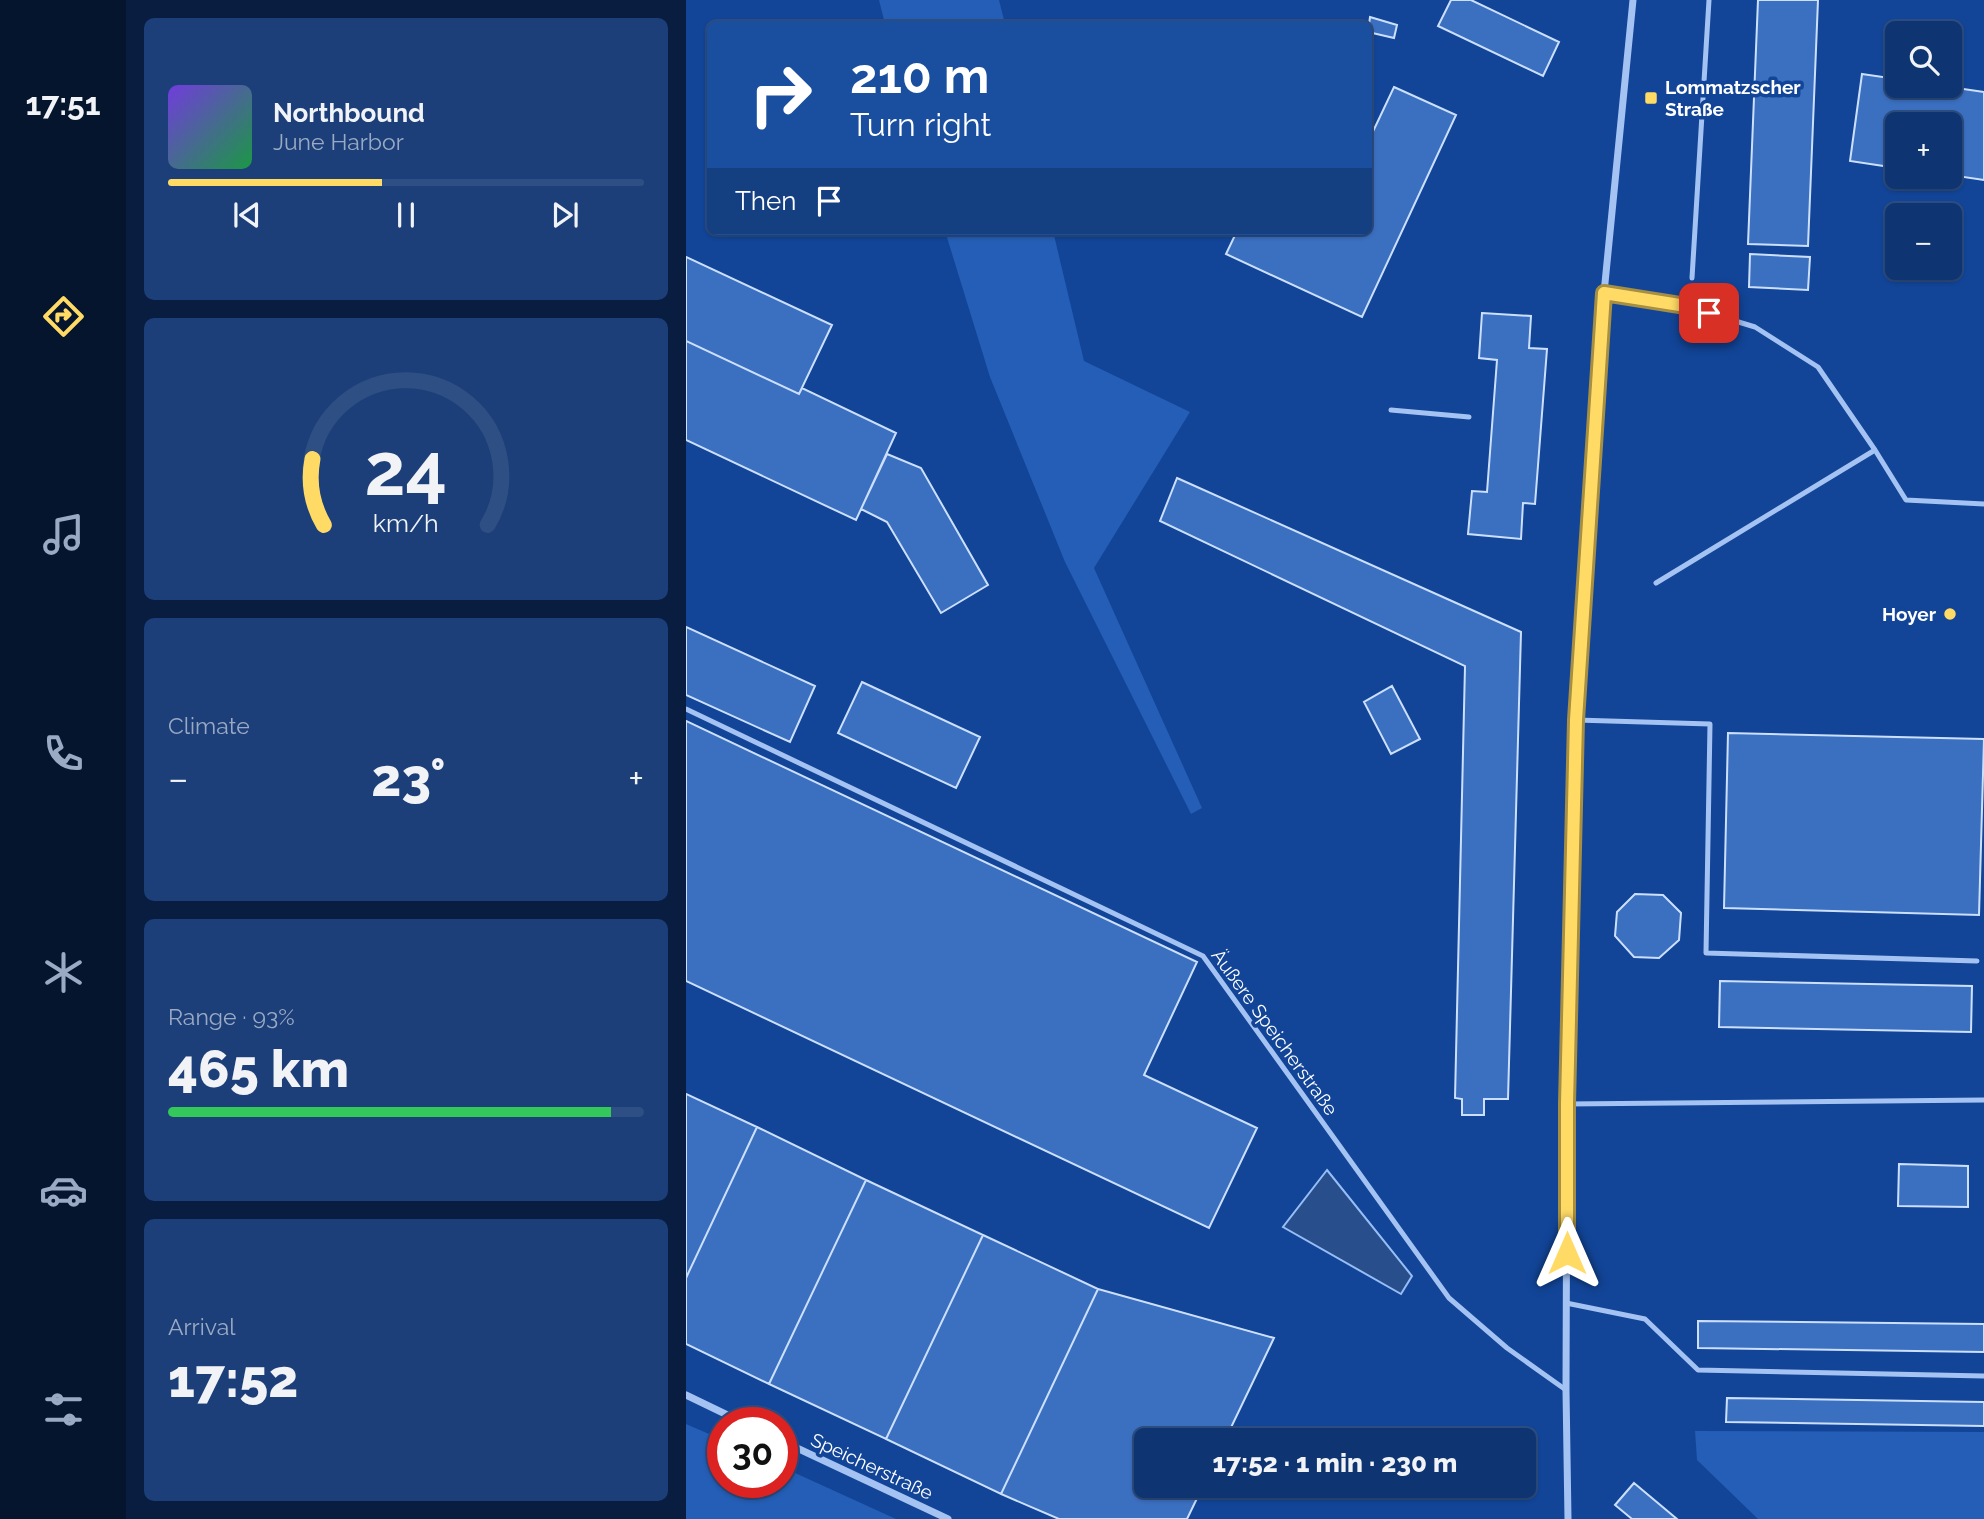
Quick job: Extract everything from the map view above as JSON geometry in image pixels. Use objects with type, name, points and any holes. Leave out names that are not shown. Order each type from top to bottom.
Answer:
[{"type":"street","points":[[1568,1519],[1567,1104],[1576,720],[1604,293],[1633,0]]},
{"type":"street","points":[[686,1395],[711,1407]]},
{"type":"street","name":"Speicherstraße","points":[[798,1449],[948,1519]]},
{"type":"lane","points":[[1692,278],[1709,0]]},
{"type":"lane","points":[[1604,293],[1686,306],[1755,327],[1818,366],[1906,500],[1984,504]]},
{"type":"lane","points":[[1391,410],[1469,417]]},
{"type":"lane","points":[[1656,583],[1875,450]]},
{"type":"lane","name":"Äußere Speicherstraße","points":[[686,709],[1203,956],[1449,1298],[1507,1348],[1566,1390]]},
{"type":"lane","points":[[1576,720],[1710,724],[1706,953],[1977,961]]},
{"type":"lane","points":[[1567,1104],[1984,1100]]},
{"type":"lane","points":[[1566,1303],[1645,1319],[1698,1370],[1984,1376]]},
{"type":"shaded area","points":[[879,0],[999,0],[1004,21],[884,21]]},
{"type":"shaded area","points":[[946,235],[1054,235],[1084,361],[1190,412],[1094,568],[1202,808],[1191,814],[1065,562],[990,377]]},
{"type":"shaded area","points":[[1327,1170],[1412,1276],[1401,1294],[1283,1227]]},
{"type":"shaded area","points":[[686,1424],[707,1433],[707,1498],[798,1498],[798,1474],[896,1519],[686,1519]]},
{"type":"shaded area","points":[[1695,1431],[1984,1432],[1984,1519],[1758,1519],[1697,1460]]},
{"type":"building","points":[[1451,0],[1471,0],[1559,42],[1543,76],[1438,26]]},
{"type":"building","points":[[1758,0],[1818,0],[1808,246],[1748,244]]},
{"type":"building","points":[[1370,17],[1397,25],[1394,38],[1372,33],[1372,21],[1369,21]]},
{"type":"building","points":[[1862,74],[1885,77],[1885,98],[1962,98],[1962,89],[1984,92],[1984,180],[1962,177],[1962,112],[1885,112],[1885,166],[1850,161]]},
{"type":"building","points":[[1394,87],[1456,115],[1362,317],[1226,254],[1235,235],[1372,235],[1372,134]]},
{"type":"building","points":[[1750,254],[1810,257],[1808,290],[1749,287]]},
{"type":"building","points":[[686,257],[832,325],[799,394],[686,341]]},
{"type":"building","points":[[1482,313],[1531,316],[1529,348],[1547,349],[1535,504],[1523,503],[1521,539],[1468,534],[1472,491],[1487,492],[1497,360],[1479,358]]},
{"type":"building","points":[[686,341],[799,394],[802,388],[896,433],[856,520],[686,440]]},
{"type":"building","points":[[887,454],[921,468],[988,585],[941,613],[887,522],[861,509]]},
{"type":"building","points":[[1177,478],[1521,632],[1508,1099],[1484,1099],[1484,1115],[1462,1115],[1462,1099],[1455,1098],[1465,666],[1160,521]]},
{"type":"building","points":[[686,627],[815,686],[790,742],[686,695]]},
{"type":"building","points":[[862,682],[980,737],[956,788],[838,733]]},
{"type":"building","points":[[1392,686],[1420,739],[1391,754],[1364,702]]},
{"type":"building","points":[[686,721],[1197,962],[1144,1075],[1257,1128],[1209,1228],[686,981]]},
{"type":"building","points":[[1728,733],[1984,739],[1979,915],[1724,908]]},
{"type":"building","points":[[1635,894],[1663,895],[1681,913],[1679,940],[1659,958],[1634,957],[1615,936],[1617,912]]},
{"type":"building","points":[[1720,981],[1972,986],[1971,1032],[1719,1027]]},
{"type":"building","points":[[686,1094],[757,1127],[686,1278]]},
{"type":"building","points":[[757,1127],[866,1180],[769,1384],[686,1344],[686,1278]]},
{"type":"building","points":[[1899,1164],[1968,1166],[1968,1207],[1898,1206]]},
{"type":"building","points":[[866,1180],[983,1235],[886,1439],[769,1384]]},
{"type":"building","points":[[983,1235],[1098,1289],[1001,1494],[886,1439]]},
{"type":"building","points":[[1098,1289],[1274,1338],[1231,1428],[1134,1428],[1134,1498],[1197,1498],[1187,1519],[1059,1519],[1001,1494]]},
{"type":"building","points":[[1698,1321],[1984,1324],[1984,1352],[1698,1348]]},
{"type":"building","points":[[1727,1398],[1984,1402],[1984,1426],[1726,1422]]},
{"type":"building","points":[[1634,1483],[1677,1519],[1632,1519],[1615,1505]]},
{"type":"place","name":"Lommatzscher Straße","points":[[1651,98]]},
{"type":"place","name":"Hoyer","points":[[1950,614]]},
{"type":"route","points":[[1567,1253],[1567,1104],[1576,720],[1604,293],[1686,306],[1709,313]]}]
